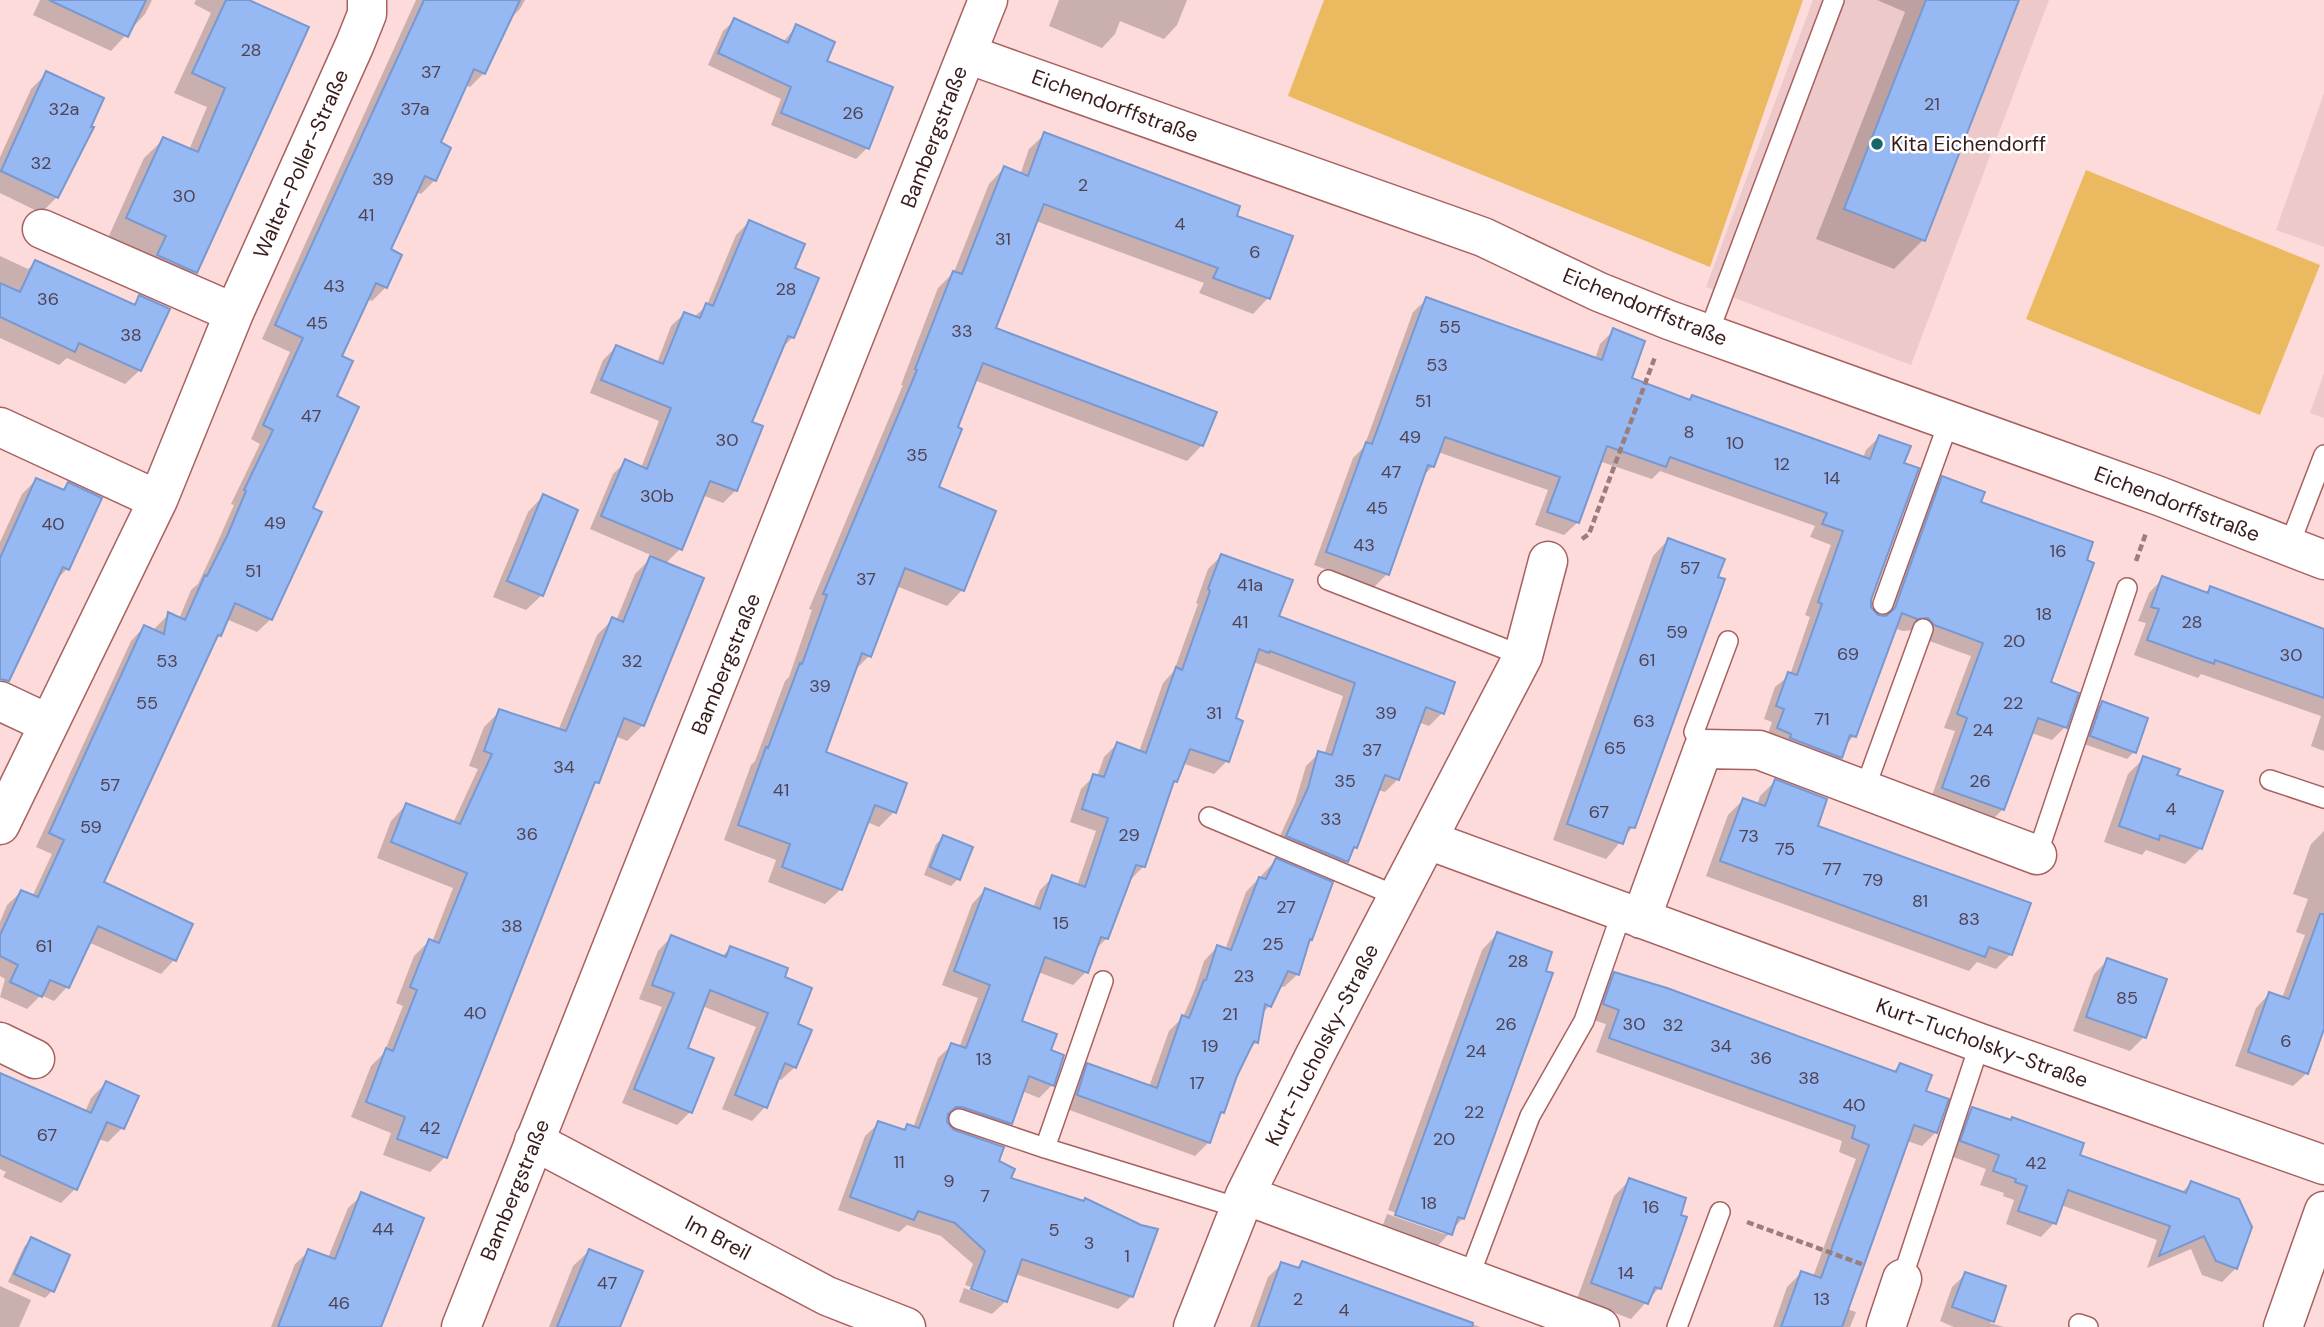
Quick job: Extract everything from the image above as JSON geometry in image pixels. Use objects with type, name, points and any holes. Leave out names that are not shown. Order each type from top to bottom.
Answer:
[{"type":"street","name":"Bambergstraße","points":[[461,1327],[988,0]]},
{"type":"street","name":"Walter-Poller-Straße","points":[[0,825],[158,500],[234,313],[355,44],[357,5]]},
{"type":"street","name":"Eichendorffstraße","points":[[967,54],[1483,237],[1599,292],[1669,320],[2159,496],[2324,560]]},
{"type":"street","points":[[42,229],[234,313]]},
{"type":"street","points":[[0,426],[158,500]]},
{"type":"street","name":"Kurt-Tucholsky-Straße","points":[[1193,1327],[1242,1201],[1523,656],[1548,561]]},
{"type":"street","points":[[0,701],[50,724]]},
{"type":"street","points":[[1631,915],[1703,749],[1759,750],[2037,855]]},
{"type":"street","name":"Kurt-Tucholsky-Straße","points":[[1428,840],[1980,1043],[2324,1165]]},
{"type":"street","points":[[0,1042],[36,1059]]},
{"type":"street","name":"Im Breil","points":[[534,1141],[827,1296],[906,1327]]},
{"type":"street","points":[[1242,1201],[1469,1277],[1600,1327]]},
{"type":"street","points":[[2283,1327],[2324,1211]]},
{"type":"street","points":[[1886,1327],[1902,1279]]},
{"type":"lane","points":[[1708,334],[1834,0]]},
{"type":"lane","points":[[1883,604],[1949,421]]},
{"type":"lane","points":[[2289,547],[2324,455]]},
{"type":"lane","points":[[1328,580],[1523,656]]},
{"type":"lane","points":[[2037,855],[2127,588]]},
{"type":"lane","points":[[1864,791],[1923,629]]},
{"type":"lane","points":[[1703,749],[1694,732],[1728,641]]},
{"type":"lane","points":[[2270,779],[2324,798]]},
{"type":"lane","points":[[1209,817],[1399,897]]},
{"type":"lane","points":[[1469,1277],[1530,1116],[1584,1021],[1631,915]]},
{"type":"lane","points":[[1045,1149],[1103,981]]},
{"type":"lane","points":[[1902,1279],[1980,1043]]},
{"type":"lane","points":[[959,1119],[1045,1149],[1242,1201]]},
{"type":"lane","points":[[1676,1327],[1720,1212]]},
{"type":"path","points":[[1548,561],[1589,534],[1669,320]]},
{"type":"path","points":[[1720,1212],[1902,1279]]},
{"type":"shaded area","points":[[1324,0],[1803,0],[1710,267],[1288,96]]},
{"type":"shaded area","name":"Kita Eichendorff","points":[[1813,0],[2049,0],[1911,365],[1706,287]]},
{"type":"shaded area","points":[[2324,93],[2324,247],[2276,230]]},
{"type":"shaded area","points":[[2086,170],[2320,265],[2260,415],[2026,319]]},
{"type":"shaded area","points":[[2324,373],[2324,418],[2310,413]]},
{"type":"building","points":[[49,0],[146,0],[128,37]]},
{"type":"building","points":[[226,0],[249,0],[309,27],[197,273],[157,255],[166,236],[126,218],[163,137],[198,152],[225,88],[192,73]]},
{"type":"building","points":[[424,0],[520,0],[485,74],[474,69],[441,142],[451,148],[436,181],[425,176],[391,249],[402,255],[387,288],[376,283],[342,356],[353,361],[337,396],[359,407],[313,508],[322,512],[272,620],[235,603],[104,882],[193,924],[176,961],[98,926],[69,988],[50,980],[42,997],[10,982],[18,965],[0,956],[0,935],[21,890],[38,897],[64,840],[49,833],[144,625],[164,634],[168,612],[185,620],[205,575],[207,576],[228,534],[246,491],[244,490],[273,430],[263,425],[303,338],[275,325]]},
{"type":"building","points":[[1926,0],[2019,0],[1925,241],[1844,209]]},
{"type":"building","points":[[734,18],[788,43],[796,24],[835,42],[827,61],[893,87],[869,149],[781,113],[791,87],[718,53]]},
{"type":"building","points":[[46,71],[104,98],[91,127],[94,127],[58,198],[1,171]]},
{"type":"building","points":[[1044,132],[1240,206],[1237,216],[1293,236],[1270,299],[1213,278],[1218,268],[1044,204],[996,328],[1217,412],[1203,446],[983,363],[958,427],[962,429],[939,487],[996,511],[964,591],[905,568],[871,657],[862,653],[826,752],[907,783],[896,813],[875,805],[842,890],[782,867],[790,844],[738,825],[766,747],[768,748],[800,663],[802,664],[827,595],[823,594],[917,370],[915,369],[953,271],[962,274],[1004,166],[1028,176]]},
{"type":"building","points":[[749,220],[805,244],[795,268],[819,278],[794,338],[788,336],[752,422],[763,426],[737,491],[710,481],[682,550],[601,516],[625,459],[647,469],[671,408],[601,380],[616,345],[663,364],[684,312],[700,318],[706,303],[713,306]]},
{"type":"building","points":[[35,260],[135,305],[139,295],[170,309],[141,371],[79,343],[75,352],[0,317],[0,283],[20,292]]},
{"type":"building","points":[[1426,297],[1602,360],[1613,328],[1645,341],[1632,378],[1690,400],[1692,395],[1870,459],[1879,435],[1911,446],[1904,463],[1919,468],[1871,600],[1871,607],[1878,615],[1886,616],[1895,608],[1942,476],[1985,492],[1981,502],[2093,542],[2087,560],[2094,563],[2051,682],[2079,693],[2067,728],[2038,718],[2004,810],[1942,788],[1967,718],[1957,714],[1983,643],[1934,625],[1928,618],[1917,619],[1902,613],[1856,737],[1850,735],[1842,758],[1790,738],[1791,734],[1777,728],[1784,709],[1776,706],[1788,672],[1797,675],[1822,604],[1818,602],[1843,531],[1822,524],[1827,513],[1670,457],[1666,467],[1607,446],[1579,523],[1547,512],[1560,477],[1445,437],[1434,467],[1428,465],[1389,575],[1326,552],[1366,442],[1372,444]]},
{"type":"building","points":[[36,478],[64,490],[68,482],[102,498],[69,570],[63,567],[9,681],[0,679],[0,558]]},
{"type":"building","points":[[543,494],[578,510],[543,596],[507,581]]},
{"type":"building","points":[[1668,538],[1725,559],[1718,577],[1725,579],[1635,828],[1629,827],[1623,844],[1567,824]]},
{"type":"building","points":[[1221,554],[1293,580],[1279,616],[1455,682],[1444,714],[1426,707],[1399,780],[1385,775],[1357,848],[1354,847],[1348,862],[1286,836],[1308,788],[1318,751],[1332,755],[1355,683],[1259,649],[1236,718],[1243,721],[1229,762],[1190,749],[1177,782],[1174,781],[1145,867],[1136,865],[1108,939],[1101,937],[1088,973],[1045,957],[1022,1021],[1057,1034],[1051,1050],[1064,1055],[1054,1086],[1029,1076],[1012,1124],[962,1107],[956,1107],[948,1114],[947,1122],[954,1130],[1004,1147],[999,1161],[1015,1169],[1011,1178],[1084,1201],[1085,1198],[1141,1225],[1158,1229],[1133,1297],[1022,1259],[1007,1302],[971,1289],[985,1251],[955,1223],[918,1211],[914,1220],[850,1197],[878,1121],[905,1130],[907,1124],[919,1128],[951,1043],[966,1048],[990,985],[954,971],[985,888],[1040,909],[1052,875],[1085,887],[1108,818],[1082,809],[1093,774],[1104,777],[1117,742],[1146,753],[1176,667],[1182,670]]},
{"type":"building","points":[[650,556],[704,578],[644,726],[624,718],[599,783],[595,782],[447,1158],[397,1139],[405,1117],[366,1102],[386,1048],[393,1051],[417,990],[410,987],[429,939],[439,943],[467,873],[391,842],[406,803],[460,824],[492,754],[484,751],[499,709],[566,731],[612,617],[623,622]]},
{"type":"building","points":[[2162,576],[2208,593],[2210,586],[2324,629],[2324,698],[2215,660],[2214,664],[2147,640],[2159,609],[2151,607]]},
{"type":"building","points":[[2102,701],[2148,718],[2136,753],[2090,736]]},
{"type":"building","points":[[2143,756],[2180,769],[2177,775],[2223,791],[2202,849],[2160,835],[2159,840],[2119,826]]},
{"type":"building","points":[[1775,779],[1827,799],[1818,826],[2031,903],[2012,955],[1989,947],[1985,957],[1720,861],[1743,798],[1765,806]]},
{"type":"building","points":[[943,835],[973,847],[960,880],[930,867]]},
{"type":"building","points":[[1276,858],[1333,882],[1299,975],[1288,971],[1271,1007],[1265,1004],[1258,1043],[1254,1041],[1237,1076],[1210,1143],[1077,1095],[1087,1063],[1157,1088],[1182,1015],[1189,1018],[1206,980],[1217,945],[1231,950],[1259,877],[1266,879]]},
{"type":"building","points":[[2320,914],[2324,914],[2324,1029],[2308,1074],[2248,1052],[2269,992],[2289,999]]},
{"type":"building","points":[[1497,932],[1552,952],[1546,971],[1553,973],[1464,1219],[1458,1217],[1452,1235],[1395,1215]]},
{"type":"building","points":[[671,935],[726,957],[730,946],[788,968],[785,977],[812,988],[798,1024],[812,1030],[796,1068],[785,1063],[767,1108],[735,1095],[768,1013],[710,990],[688,1048],[714,1058],[692,1113],[634,1089],[674,993],[652,985]]},
{"type":"building","points":[[2107,958],[2167,979],[2146,1038],[2086,1017]]},
{"type":"building","points":[[1614,972],[1667,988],[1896,1072],[1900,1063],[1932,1075],[1926,1091],[1949,1099],[1937,1133],[1914,1125],[1842,1327],[1781,1327],[1801,1271],[1821,1278],[1869,1145],[1852,1138],[1855,1126],[1609,1038],[1619,1010],[1603,1004]]},
{"type":"building","points":[[0,1073],[91,1113],[106,1081],[139,1096],[124,1129],[107,1122],[77,1190],[0,1155]]},
{"type":"building","points":[[1972,1107],[2011,1120],[2012,1117],[2084,1143],[2080,1155],[2186,1193],[2191,1181],[2239,1199],[2252,1227],[2237,1269],[2216,1261],[2204,1236],[2159,1256],[2170,1226],[2068,1190],[2056,1224],[2018,1211],[2027,1186],[1993,1171],[1999,1155],[1960,1141]]},
{"type":"building","points":[[1629,1178],[1686,1198],[1681,1215],[1687,1217],[1674,1254],[1661,1289],[1655,1287],[1648,1304],[1591,1283]]},
{"type":"building","points":[[361,1192],[424,1218],[381,1327],[278,1327],[308,1249],[335,1259]]},
{"type":"building","points":[[31,1237],[70,1255],[54,1292],[14,1274]]},
{"type":"building","points":[[589,1249],[643,1271],[620,1327],[557,1327]]},
{"type":"building","points":[[1302,1261],[1473,1323],[1472,1327],[1258,1327],[1281,1262],[1299,1268]]},
{"type":"building","points":[[1965,1272],[2006,1286],[1994,1322],[1952,1307]]},
{"type":"place","name":"Kita Eichendorff","points":[[1877,144]]}]
